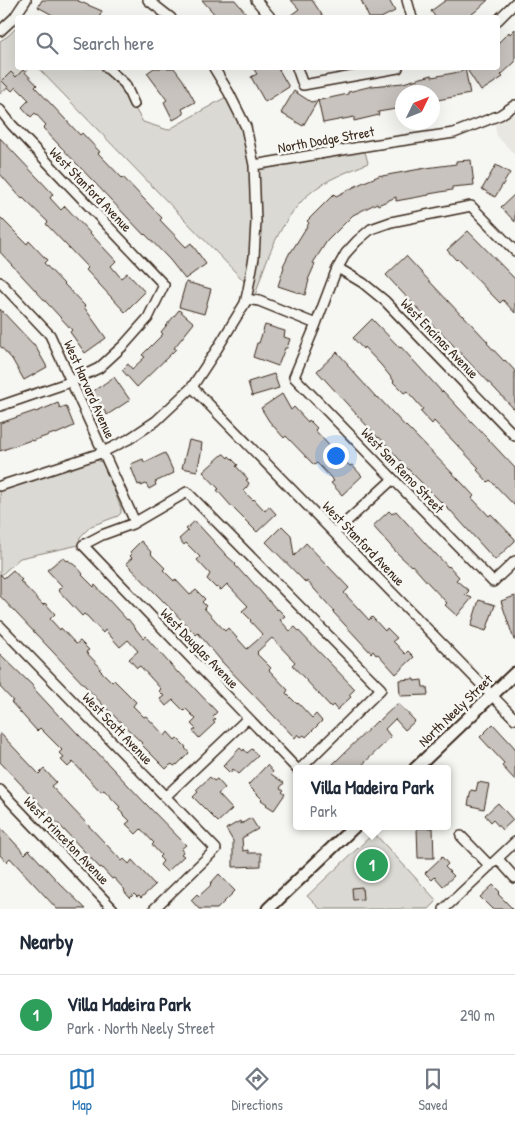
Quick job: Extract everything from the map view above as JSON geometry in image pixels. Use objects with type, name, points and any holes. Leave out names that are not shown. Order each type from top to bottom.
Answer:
[{"type":"street","points":[[18,15],[26,0]]},
{"type":"street","points":[[148,0],[167,15]]},
{"type":"street","points":[[256,0],[268,15]]},
{"type":"street","points":[[406,0],[411,15]]},
{"type":"street","points":[[500,18],[515,3]]},
{"type":"street","points":[[0,32],[15,19]]},
{"type":"street","points":[[109,70],[125,84],[134,104]]},
{"type":"street","points":[[0,486],[103,452],[156,421],[192,387],[245,303],[254,258],[256,222],[254,165],[246,127],[215,70]]},
{"type":"street","points":[[298,70],[303,85],[387,70]]},
{"type":"street","name":"North Dodge Street","points":[[254,165],[454,133],[500,115],[515,105]]},
{"type":"street","name":"West Stanford Avenue","points":[[0,110],[164,286],[148,318],[124,346],[99,368],[72,381]]},
{"type":"street","points":[[246,299],[259,300],[316,324],[338,268],[346,253],[371,229],[391,222],[471,206],[515,252]]},
{"type":"street","name":"West Encinas Avenue","points":[[338,268],[363,283],[385,301],[515,436]]},
{"type":"street","name":"West Harvard Avenue","points":[[0,282],[50,335],[135,522]]},
{"type":"street","name":"West San Remo Street","points":[[316,324],[294,377],[492,582],[515,561]]},
{"type":"street","points":[[0,406],[72,381]]},
{"type":"street","name":"West Stanford Avenue","points":[[192,387],[515,719]]},
{"type":"street","points":[[334,532],[392,479]]},
{"type":"street","points":[[135,522],[187,492],[381,689],[302,765]]},
{"type":"street","name":"West Douglas Avenue","points":[[135,522],[102,535],[83,546],[294,765]]},
{"type":"street","name":"West Scott Avenue","points":[[0,626],[216,849],[154,909]]},
{"type":"street","name":"North Neely Street","points":[[419,765],[515,673]]},
{"type":"street","points":[[166,797],[248,718]]},
{"type":"street","name":"West Princeton Avenue","points":[[0,790],[113,909]]},
{"type":"street","points":[[268,909],[352,830]]},
{"type":"street","points":[[461,836],[490,866]]},
{"type":"street","points":[[444,909],[515,842]]},
{"type":"street","points":[[498,859],[515,878]]},
{"type":"shaded area","points":[[15,29],[15,70],[28,70],[0,94],[0,41]]},
{"type":"shaded area","points":[[40,70],[105,70],[126,88],[143,122],[168,130],[226,97],[242,130],[251,163],[363,144],[368,163],[323,184],[309,194],[290,216],[269,254],[255,296],[242,294],[245,282]]},
{"type":"shaded area","points":[[515,112],[515,155],[497,136],[495,125]]},
{"type":"shaded area","points":[[93,460],[100,461],[104,465],[121,508],[121,513],[118,516],[91,526],[80,537],[79,545],[20,558],[0,576],[0,490]]},
{"type":"shaded area","points":[[374,833],[437,901],[429,909],[320,909],[307,896]]},
{"type":"building","points":[[42,0],[76,0],[102,11],[100,15],[53,15],[38,7]]},
{"type":"building","points":[[202,0],[235,0],[248,15],[215,15]]},
{"type":"building","points":[[291,0],[312,0],[322,15],[291,15],[299,9]]},
{"type":"building","points":[[361,0],[389,0],[395,11],[387,15],[368,15]]},
{"type":"building","points":[[446,0],[488,0],[470,15],[434,15],[431,11]]},
{"type":"building","points":[[515,29],[515,62],[501,75],[503,77],[481,91],[467,70],[500,70],[500,41],[509,32],[510,34]]},
{"type":"building","points":[[23,70],[37,85],[35,87],[80,135],[82,133],[100,152],[98,153],[162,218],[160,220],[186,247],[191,243],[206,264],[185,279],[170,260],[43,128],[46,125],[35,113],[31,117],[22,107],[29,100],[16,87],[12,91],[2,81],[11,72],[16,77]]},
{"type":"building","points":[[151,70],[176,70],[195,102],[182,109],[184,114],[173,120],[164,102],[167,100],[147,73]]},
{"type":"building","points":[[254,70],[279,70],[289,87],[265,102],[251,77],[257,74]]},
{"type":"building","points":[[465,70],[470,94],[440,100],[440,85],[395,85],[395,109],[378,112],[379,115],[354,121],[354,117],[323,123],[318,100],[348,94],[348,92],[372,86],[403,83],[432,75],[432,77]]},
{"type":"building","points":[[294,91],[311,102],[318,101],[303,126],[281,113]]},
{"type":"building","points":[[0,138],[53,194],[50,198],[61,210],[65,206],[116,261],[111,266],[121,278],[127,273],[145,292],[125,312],[86,270],[88,268],[46,224],[48,222],[22,199],[0,174]]},
{"type":"building","points":[[471,160],[474,185],[452,187],[452,190],[396,201],[396,197],[378,205],[377,203],[353,215],[327,241],[313,263],[315,264],[308,280],[305,295],[278,286],[283,266],[309,223],[307,221],[334,194],[336,196],[381,175]]},
{"type":"building","points":[[496,165],[510,173],[495,197],[482,189]]},
{"type":"building","points":[[515,194],[515,222],[501,207]]},
{"type":"building","points":[[0,217],[27,244],[29,241],[47,260],[44,263],[85,306],[106,338],[85,353],[70,332],[72,330],[0,252]]},
{"type":"building","points":[[468,231],[515,279],[515,313],[503,300],[500,303],[447,250]]},
{"type":"building","points":[[406,256],[515,371],[515,410],[386,275]]},
{"type":"building","points":[[186,282],[211,289],[204,314],[179,307]]},
{"type":"building","points":[[0,309],[34,344],[47,367],[24,380],[12,359],[0,346]]},
{"type":"building","points":[[179,310],[194,323],[174,348],[176,349],[137,387],[122,370],[128,364],[132,369],[145,357],[142,355],[163,334],[161,332]]},
{"type":"building","points":[[372,319],[401,347],[515,468],[515,506],[490,480],[488,482],[477,470],[479,468],[434,421],[432,424],[420,411],[423,409],[407,391],[404,393],[393,382],[381,365],[353,338]]},
{"type":"building","points":[[265,325],[285,331],[284,337],[290,339],[278,366],[253,357]]},
{"type":"building","points":[[337,352],[377,398],[463,484],[474,496],[472,498],[489,516],[491,514],[515,539],[495,560],[451,511],[378,438],[317,371]]},
{"type":"building","points":[[274,374],[279,388],[252,396],[248,382]]},
{"type":"building","points":[[114,377],[130,400],[107,415],[92,392]]},
{"type":"building","points":[[282,394],[291,410],[294,407],[308,422],[309,420],[317,428],[315,430],[335,452],[350,466],[352,465],[362,476],[342,495],[331,483],[334,481],[317,463],[314,465],[286,436],[284,438],[269,421],[261,408]]},
{"type":"building","points":[[58,403],[60,408],[66,406],[74,426],[56,434],[31,440],[0,451],[0,423]]},
{"type":"building","points":[[189,440],[202,443],[197,471],[182,468]]},
{"type":"building","points":[[165,453],[174,473],[155,482],[156,485],[149,489],[146,484],[138,485],[131,464],[143,459],[146,462]]},
{"type":"building","points":[[223,454],[228,458],[229,456],[238,465],[236,466],[248,479],[246,480],[249,483],[243,491],[265,511],[269,506],[276,514],[257,532],[233,508],[203,472]]},
{"type":"building","points":[[389,511],[392,514],[396,511],[434,553],[459,577],[456,580],[469,591],[465,595],[472,598],[457,616],[445,605],[447,603],[412,565],[397,553],[373,526]]},
{"type":"building","points":[[195,521],[277,610],[285,616],[280,620],[290,631],[295,627],[355,689],[349,695],[351,697],[337,710],[333,705],[331,707],[292,665],[295,662],[272,638],[257,652],[271,668],[269,670],[288,690],[286,693],[312,718],[316,714],[322,721],[306,737],[304,735],[301,737],[298,734],[295,738],[223,663],[198,633],[196,635],[126,563],[132,558],[130,552],[141,541],[174,581],[175,579],[190,595],[196,590],[205,599],[202,602],[206,606],[204,608],[225,631],[228,628],[247,649],[262,634],[242,611],[248,606],[227,584],[221,590],[216,588],[207,579],[210,574],[197,560],[200,557],[186,543],[184,545],[179,539]]},
{"type":"building","points":[[282,526],[291,535],[294,556],[306,543],[349,588],[344,593],[369,620],[372,617],[385,631],[387,628],[397,638],[393,641],[405,654],[408,651],[414,657],[396,674],[378,654],[376,655],[373,651],[371,653],[307,581],[306,583],[266,542]]},
{"type":"building","points":[[63,557],[78,568],[94,587],[95,585],[128,619],[143,638],[145,636],[217,712],[213,716],[216,719],[213,721],[215,723],[199,738],[193,731],[196,729],[191,724],[196,719],[173,700],[166,706],[160,699],[164,696],[159,691],[161,689],[140,666],[137,668],[129,659],[138,651],[128,640],[120,647],[105,630],[103,633],[87,616],[84,614],[82,616],[58,590],[62,586],[47,570]]},
{"type":"building","points":[[13,570],[22,580],[20,581],[43,605],[45,603],[55,614],[50,619],[60,630],[61,628],[76,644],[80,641],[89,650],[86,652],[101,668],[99,669],[112,682],[114,680],[136,702],[133,706],[144,717],[146,716],[165,736],[168,732],[175,740],[177,738],[186,747],[189,753],[177,765],[174,766],[172,764],[166,769],[0,596],[0,574],[4,578]]},
{"type":"building","points":[[515,596],[515,640],[514,640],[501,601]]},
{"type":"building","points":[[479,600],[495,605],[486,631],[471,626]]},
{"type":"building","points":[[0,654],[186,845],[181,849],[183,852],[181,854],[184,856],[167,872],[160,865],[163,861],[159,857],[161,855],[152,845],[154,843],[141,829],[136,834],[126,824],[130,821],[118,809],[120,807],[104,790],[101,792],[73,762],[68,767],[61,760],[64,758],[59,753],[62,750],[40,728],[37,731],[11,702],[13,701],[0,687]]},
{"type":"building","points":[[414,679],[414,681],[422,680],[423,687],[427,687],[428,695],[400,696],[399,680]]},
{"type":"building","points":[[398,703],[415,721],[405,730],[395,719],[385,729],[391,737],[362,765],[334,765],[377,721]]},
{"type":"building","points":[[493,724],[515,748],[515,780],[502,766],[504,763],[480,737]]},
{"type":"building","points":[[0,733],[39,774],[44,769],[56,782],[51,786],[122,861],[124,859],[129,864],[132,860],[155,885],[141,898],[134,894],[130,898],[114,878],[112,879],[100,868],[0,762]]},
{"type":"building","points":[[240,748],[243,751],[244,749],[247,753],[252,749],[258,756],[239,774],[233,769],[230,773],[223,766]]},
{"type":"building","points":[[267,765],[273,772],[271,774],[284,783],[280,788],[284,790],[282,792],[285,794],[274,810],[266,805],[248,785]]},
{"type":"building","points":[[210,777],[214,781],[217,779],[225,788],[218,794],[232,809],[218,822],[193,797],[198,792],[196,790]]},
{"type":"building","points":[[478,782],[489,784],[484,809],[468,805],[471,790],[476,791]]},
{"type":"building","points":[[498,803],[513,820],[502,830],[493,820],[491,822],[485,815]]},
{"type":"building","points":[[251,818],[258,829],[242,838],[243,851],[248,850],[248,853],[261,853],[261,866],[233,867],[233,841],[226,829],[240,821],[241,824]]},
{"type":"building","points":[[0,827],[25,854],[29,850],[86,909],[57,909],[10,858],[6,862],[0,855]]},
{"type":"building","points":[[417,830],[433,830],[434,858],[418,858]]},
{"type":"building","points":[[442,857],[448,864],[445,867],[454,876],[443,886],[435,877],[432,880],[425,873]]},
{"type":"building","points":[[219,874],[235,891],[217,909],[199,909],[191,900],[197,894],[199,896],[211,885]]},
{"type":"building","points":[[493,885],[500,892],[498,894],[513,909],[492,909],[480,897]]},
{"type":"building","points":[[362,887],[363,899],[353,900],[352,888]]},
{"type":"place","name":"Villa Madeira Park","points":[[372,865]]}]
